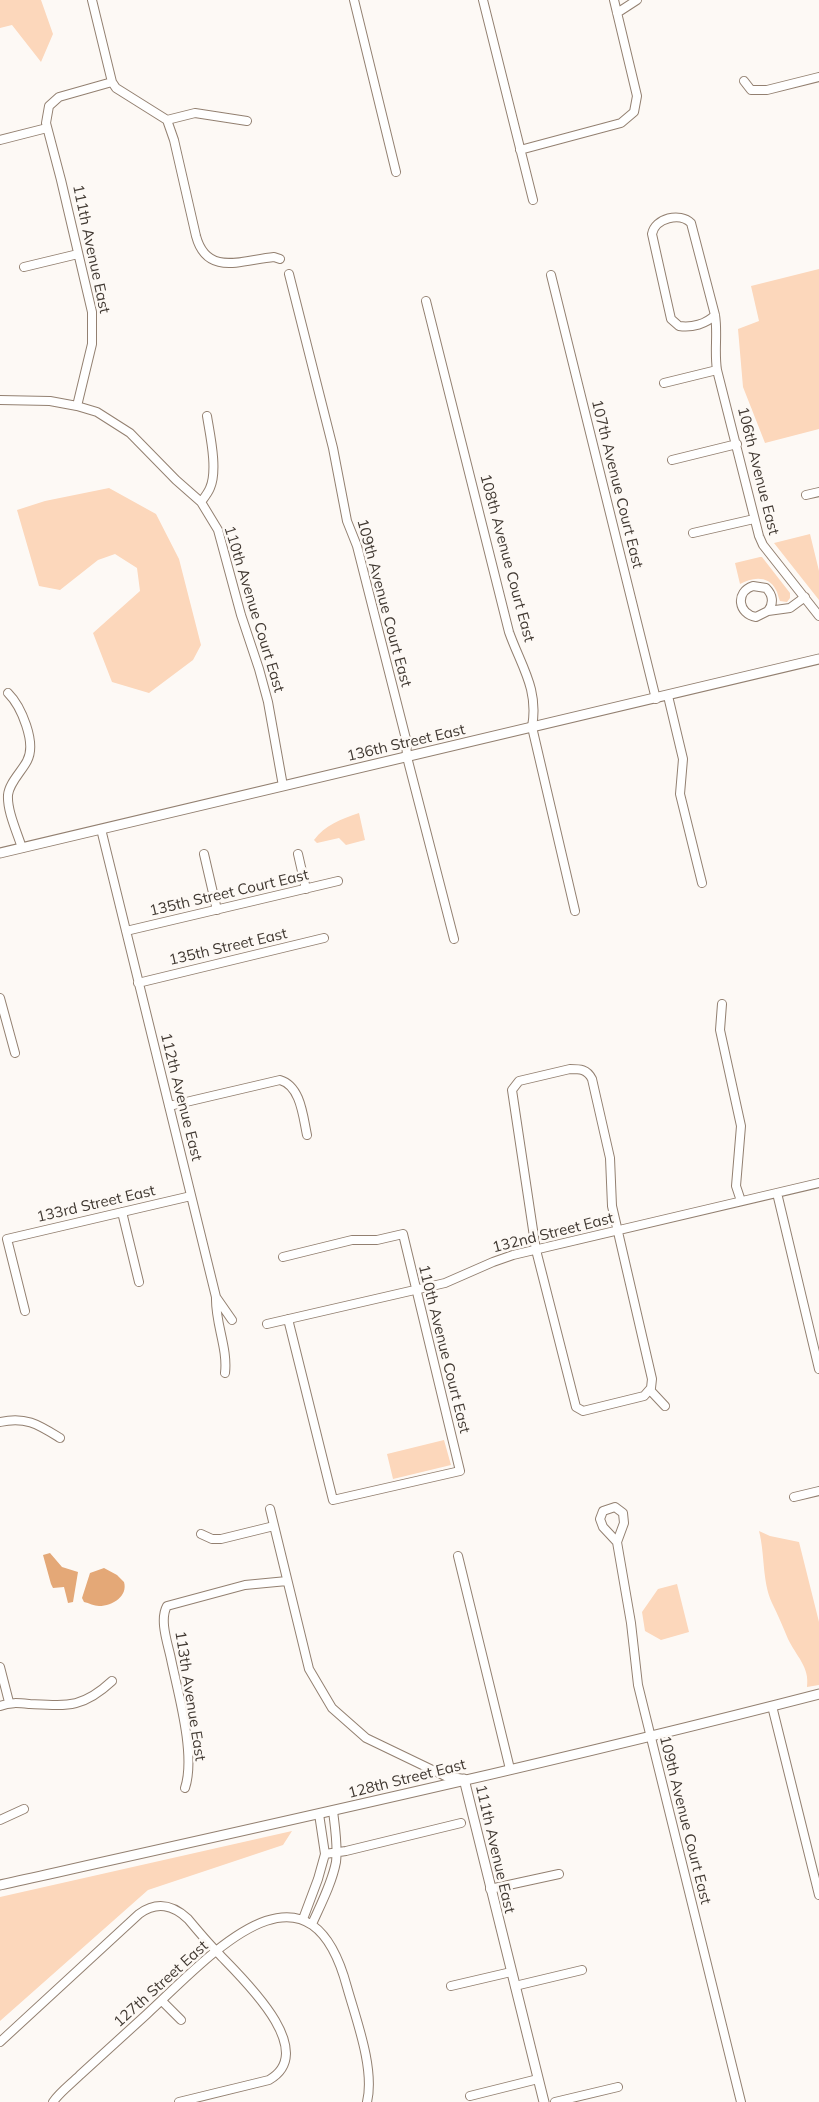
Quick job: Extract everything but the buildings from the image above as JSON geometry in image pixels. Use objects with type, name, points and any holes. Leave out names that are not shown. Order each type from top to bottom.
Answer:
[{"type":"street","points":[[92,0],[112,82],[116,88],[167,120],[198,245],[210,258],[221,263],[235,263],[267,258],[280,259]]},
{"type":"street","points":[[354,0],[396,172]]},
{"type":"street","points":[[483,0],[533,200]]},
{"type":"street","points":[[520,150],[621,123],[633,113],[637,96],[614,0]]},
{"type":"street","points":[[617,13],[636,0]]},
{"type":"street","points":[[744,81],[751,90],[767,90],[819,77]]},
{"type":"street","points":[[0,140],[47,128],[48,110],[56,98],[112,82]]},
{"type":"street","points":[[167,120],[195,113],[247,121]]},
{"type":"street","name":"111th Avenue East","points":[[47,128],[62,180],[87,289],[93,328],[92,344],[77,406]]},
{"type":"street","name":"106th Avenue East","points":[[715,315],[706,322],[690,327],[679,326],[671,319],[652,234],[653,227],[658,223],[669,218],[680,217],[687,218],[691,223],[715,315],[718,370],[754,519],[763,545],[819,616]]},
{"type":"street","points":[[24,267],[78,254]]},
{"type":"street","name":"109th Avenue Court East","points":[[289,274],[333,448],[348,520],[357,546],[406,739],[407,757],[454,939]]},
{"type":"street","name":"107th Avenue Court East","points":[[551,275],[656,699]]},
{"type":"street","name":"108th Avenue Court East","points":[[426,301],[509,632],[523,661],[531,686],[534,716],[532,727],[575,911]]},
{"type":"street","points":[[664,383],[718,370]]},
{"type":"street","name":"110th Avenue Court East","points":[[0,400],[37,400],[77,406],[97,412],[130,433],[176,480],[201,502],[218,530],[241,616],[259,669],[268,702],[284,786]]},
{"type":"street","points":[[201,502],[210,488],[213,476],[213,454],[207,416]]},
{"type":"street","points":[[672,460],[737,444]]},
{"type":"street","points":[[806,495],[819,492]]},
{"type":"street","points":[[693,533],[754,519]]},
{"type":"street","points":[[768,611],[772,602],[768,591],[758,585],[746,589],[740,601],[745,612],[756,617],[768,611],[790,608],[804,597]]},
{"type":"street","name":"136th Street East","points":[[0,853],[819,659]]},
{"type":"street","points":[[8,693],[15,700],[24,718],[30,750],[28,760],[8,794],[11,812],[22,848]]},
{"type":"street","points":[[668,696],[683,759],[680,794],[702,883]]},
{"type":"street","name":"112th Avenue East","points":[[100,829],[216,1297],[216,1312],[225,1355],[225,1373]]},
{"type":"street","points":[[204,854],[217,910]]},
{"type":"street","points":[[298,854],[306,889]]},
{"type":"street","name":"135th Street Court East","points":[[126,931],[338,881]]},
{"type":"street","name":"135th Street East","points":[[138,982],[324,938]]},
{"type":"street","points":[[0,998],[15,1053]]},
{"type":"street","points":[[722,1004],[720,1030],[741,1126],[736,1186],[741,1201]]},
{"type":"street","points":[[570,1069],[583,1070],[589,1073],[592,1079],[607,1142],[610,1158],[612,1206],[652,1372],[650,1390],[641,1398],[592,1409],[578,1410],[536,1250],[512,1090],[519,1081],[570,1069]]},
{"type":"street","points":[[169,1106],[280,1080],[291,1085],[297,1094],[307,1135]]},
{"type":"street","name":"132nd Street East","points":[[267,1324],[445,1283],[493,1262],[536,1250],[819,1183]]},
{"type":"street","points":[[777,1193],[819,1369]]},
{"type":"street","name":"133rd Street East","points":[[25,1311],[7,1239],[191,1196]]},
{"type":"street","points":[[122,1212],[139,1282]]},
{"type":"street","name":"110th Avenue Court East","points":[[283,1257],[352,1240],[377,1240],[403,1234],[460,1471],[333,1500],[288,1319]]},
{"type":"street","points":[[216,1297],[232,1320]]},
{"type":"street","points":[[650,1390],[664,1406]]},
{"type":"street","points":[[0,1422],[22,1420],[37,1423],[60,1438]]},
{"type":"street","points":[[794,1497],[819,1491]]},
{"type":"street","name":"111th Avenue East","points":[[270,1509],[309,1669],[332,1708],[366,1738],[445,1776],[464,1779],[510,1972],[544,2102]]},
{"type":"street","points":[[201,1534],[212,1539],[221,1539],[274,1526]]},
{"type":"street","name":"109th Avenue Court East","points":[[618,1542],[638,1681],[650,1736],[741,2102]]},
{"type":"street","points":[[458,1556],[510,1769]]},
{"type":"street","name":"113th Avenue East","points":[[185,1788],[188,1772],[188,1755],[180,1700],[167,1638],[164,1614],[167,1606],[246,1585],[287,1581]]},
{"type":"street","points":[[0,1667],[9,1702]]},
{"type":"street","points":[[0,1706],[9,1702],[55,1706],[71,1705],[92,1697],[112,1681]]},
{"type":"street","name":"128th Street East","points":[[0,1885],[333,1811],[819,1694]]},
{"type":"street","points":[[772,1706],[819,1895]]},
{"type":"street","points":[[0,1820],[24,1809]]},
{"type":"street","points":[[312,1924],[333,1873],[336,1853],[333,1811]]},
{"type":"street","points":[[319,1814],[325,1854],[303,1919],[312,1924],[325,1936],[344,1972],[366,2059],[369,2082],[368,2101]]},
{"type":"street","points":[[325,1854],[462,1823]]},
{"type":"street","points":[[490,1889],[559,1874]]},
{"type":"street","points":[[0,2042],[139,1914],[150,1907],[170,1906],[180,1912],[244,1980],[276,2021],[285,2048],[285,2064],[277,2076],[270,2080],[179,2102]]},
{"type":"street","name":"127th Street East","points":[[53,2102],[162,2001],[242,1931],[274,1918],[303,1919]]},
{"type":"street","points":[[515,1986],[582,1970]]},
{"type":"street","points":[[451,1986],[510,1972]]},
{"type":"street","points":[[162,2001],[181,2020]]},
{"type":"street","points":[[470,2096],[538,2080]]},
{"type":"street","points":[[555,2102],[618,2087]]},
{"type":"shaded area","points":[[0,0],[41,0],[53,34],[41,62],[12,25],[0,28]]},
{"type":"shaded area","points":[[819,269],[819,429],[765,443],[743,387],[738,329],[759,321],[751,286]]},
{"type":"shaded area","points":[[109,488],[156,514],[179,559],[201,645],[193,660],[149,693],[112,682],[93,633],[140,591],[137,568],[115,554],[98,560],[60,590],[39,586],[17,510],[45,501]]},
{"type":"shaded area","points":[[810,534],[819,571],[819,600],[774,543]]},
{"type":"shaded area","points":[[762,557],[790,593],[790,598],[787,602],[780,601],[773,585],[765,580],[755,579],[740,584],[735,563]]},
{"type":"shaded area","points":[[359,813],[365,840],[346,845],[339,838],[317,843],[314,840],[328,826]]},
{"type":"shaded area","points":[[444,1440],[451,1465],[393,1479],[387,1454]]},
{"type":"shaded area","points":[[759,1531],[770,1536],[799,1542],[819,1622],[819,1685],[807,1687],[806,1673],[802,1662],[788,1639],[772,1603],[765,1577]]},
{"type":"shaded area","points":[[50,1553],[62,1567],[78,1572],[73,1602],[68,1603],[64,1587],[53,1588],[51,1584],[43,1555]]},
{"type":"shaded area","points":[[104,1568],[117,1575],[124,1582],[125,1587],[122,1596],[104,1606],[84,1602],[82,1598],[90,1573]]},
{"type":"shaded area","points":[[677,1584],[689,1632],[661,1640],[645,1631],[642,1612],[658,1589]]},
{"type":"shaded area","points":[[292,1831],[283,1845],[148,1890],[0,2021],[0,1897]]}]
